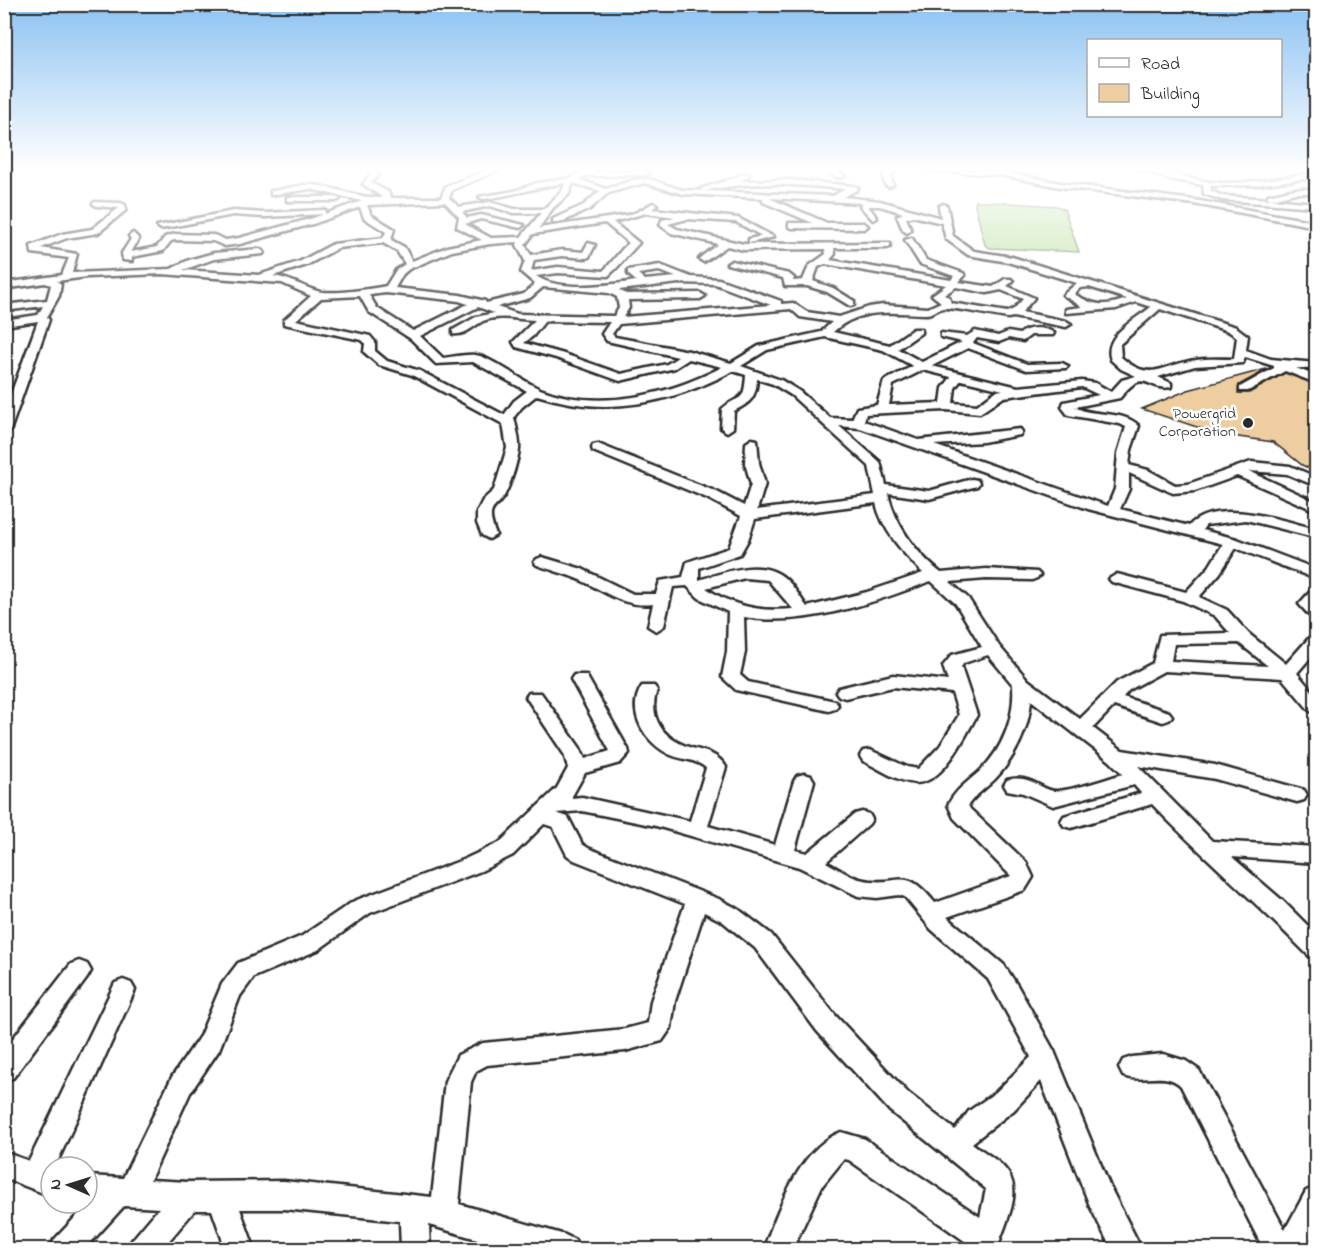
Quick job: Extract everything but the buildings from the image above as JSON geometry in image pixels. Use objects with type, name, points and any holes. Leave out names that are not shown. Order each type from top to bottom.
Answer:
[{"type":"street","points":[[4,323],[40,318],[52,299],[71,277],[74,256],[52,251],[35,251],[34,248],[65,236],[95,231],[100,227]]},
{"type":"street","points":[[156,250],[162,248],[168,239],[175,237],[202,237],[232,242],[293,227]]},
{"type":"street","points":[[384,227],[391,231],[386,240]]},
{"type":"street","points":[[462,227],[490,241]]},
{"type":"street","points":[[513,227],[529,231],[540,227]]},
{"type":"street","points":[[528,274],[527,270],[531,264],[521,245],[533,227]]},
{"type":"street","points":[[386,290],[392,286],[399,272],[410,265],[455,248],[529,231],[564,227]]},
{"type":"street","points":[[528,274],[558,270],[607,273],[609,268],[622,259],[624,251],[635,243],[614,227]]},
{"type":"street","points":[[667,227],[674,231],[772,255],[828,245],[887,245]]},
{"type":"street","points":[[704,259],[730,244],[770,237],[752,227]]},
{"type":"street","points":[[825,334],[840,320],[869,310],[883,308],[929,311],[947,300],[937,295],[952,285],[960,275],[923,262],[905,227]]},
{"type":"street","points":[[946,227],[949,237],[967,251],[1009,259],[1239,332],[1243,336],[1239,361],[1195,363],[1126,381],[1119,392],[1075,402],[1068,407],[1079,413],[1132,424],[1123,467],[1124,489],[1111,511]]},
{"type":"street","points":[[237,277],[269,240],[268,234]]},
{"type":"street","points":[[126,256],[135,239],[133,236]]},
{"type":"street","points":[[262,278],[276,271],[307,262],[336,246],[386,240],[401,249],[410,265]]},
{"type":"street","points":[[126,256],[221,241]]},
{"type":"street","points":[[529,258],[562,253],[586,255],[591,245]]},
{"type":"street","points":[[826,261],[831,254],[828,245]]},
{"type":"street","points":[[171,272],[195,260],[228,254],[260,252]]},
{"type":"street","points":[[770,273],[772,255]]},
{"type":"street","points":[[126,256],[129,259],[143,262],[134,272]]},
{"type":"street","points":[[808,283],[811,269],[818,263],[826,261],[992,291],[1003,284],[1029,297],[1014,314]]},
{"type":"street","points":[[732,264],[788,277],[788,284],[808,283],[830,290],[850,303]]},
{"type":"street","points":[[644,284],[631,272],[660,268],[693,280]]},
{"type":"street","points":[[4,286],[71,277],[134,272],[171,272],[288,281],[318,295],[386,290],[446,295],[485,305],[502,314],[522,318],[584,316],[617,320],[793,306]]},
{"type":"street","points":[[735,289],[770,273]]},
{"type":"street","points":[[528,274],[541,284],[609,290],[644,284],[693,280],[716,281],[755,295],[760,300],[793,306],[804,315],[840,320]]},
{"type":"street","points":[[48,281],[56,284],[52,299]]},
{"type":"street","points":[[411,335],[434,328],[460,310],[527,296],[541,284]]},
{"type":"street","points":[[1089,284],[1077,286],[1068,295],[1094,309]]},
{"type":"street","points":[[609,290],[624,297],[700,296]]},
{"type":"street","points":[[363,293],[373,310],[411,335],[440,362],[475,358],[535,391],[557,398],[581,401],[641,401],[695,386],[733,367],[767,346],[825,334],[891,349],[923,367],[1021,390]]},
{"type":"street","points":[[318,295],[288,322],[366,338],[370,342],[369,352],[383,363],[416,373],[507,422]]},
{"type":"street","points":[[624,297],[624,308],[607,334],[611,339],[689,354],[752,373],[787,387],[875,465],[885,512],[903,543],[969,610],[992,649],[1022,684],[1118,756],[1207,848],[1275,907],[1317,948]]},
{"type":"street","points":[[4,308],[52,299]]},
{"type":"street","points":[[874,299],[887,301],[883,308]]},
{"type":"street","points":[[1070,311],[1121,305],[1135,299]]},
{"type":"street","points":[[941,304],[1066,324]]},
{"type":"street","points":[[1158,306],[1122,335],[1115,344],[1115,358],[1119,363],[1144,377],[1167,385]]},
{"type":"street","points":[[457,332],[480,319],[502,314]]},
{"type":"street","points":[[4,431],[44,320],[40,318]]},
{"type":"street","points":[[542,318],[518,344],[560,356],[616,378],[631,377],[662,369],[689,354]]},
{"type":"street","points":[[891,349],[917,331]]},
{"type":"street","points":[[882,408],[888,383],[923,367],[968,342],[977,334],[999,339],[1008,335],[1023,338],[1028,332],[1049,333]]},
{"type":"street","points":[[945,335],[968,342],[1026,367],[1062,366]]},
{"type":"street","points":[[1242,352],[1317,380]]},
{"type":"street","points":[[1280,365],[1317,366]]},
{"type":"street","points":[[1244,389],[1280,370],[1280,365]]},
{"type":"street","points":[[727,428],[728,409],[746,402],[751,395],[752,373]]},
{"type":"street","points":[[946,406],[949,388],[958,376]]},
{"type":"street","points":[[856,422],[861,411],[882,408],[894,410],[946,406],[980,409],[988,405],[996,396],[1021,390],[1087,384],[1108,396]]},
{"type":"street","points":[[489,535],[484,523],[484,512],[488,503],[500,491],[513,448],[507,422],[513,408],[535,391]]},
{"type":"street","points":[[826,421],[856,422],[1111,511],[1232,542],[1317,574]]},
{"type":"street","points":[[917,442],[983,438],[1016,432]]},
{"type":"street","points":[[752,443],[752,467],[758,484],[735,551],[692,565],[690,570],[693,584],[714,600],[736,611],[772,616],[793,616],[936,576],[1032,575]]},
{"type":"street","points":[[598,448],[712,495],[749,514],[768,514],[881,493],[929,495],[972,483]]},
{"type":"street","points":[[1123,467],[1143,473],[1165,486],[1181,489],[1245,467],[1281,468],[1317,482]]},
{"type":"street","points":[[1238,471],[1317,507]]},
{"type":"street","points":[[1193,531],[1206,520],[1246,516],[1314,533]]},
{"type":"street","points":[[1189,598],[1219,564],[1232,542]]},
{"type":"street","points":[[542,562],[577,573],[628,600],[642,601],[662,598]]},
{"type":"street","points":[[656,626],[664,587],[668,583],[693,584],[762,573],[775,578],[804,613]]},
{"type":"street","points":[[1117,579],[1189,598],[1221,613],[1243,638],[1287,674],[1317,707]]},
{"type":"street","points":[[1317,595],[1307,604],[1317,613]]},
{"type":"street","points":[[736,611],[736,652],[730,669],[731,677],[742,686],[829,705]]},
{"type":"street","points":[[1161,666],[1165,642],[1168,638],[1243,638]]},
{"type":"street","points":[[1287,674],[1316,641]]},
{"type":"street","points":[[870,756],[910,775],[927,774],[938,762],[968,715],[952,666],[958,659],[992,649]]},
{"type":"street","points":[[1082,728],[1123,686],[1161,666],[1287,674]]},
{"type":"street","points":[[64,1250],[124,1193],[181,1085],[202,1056],[230,991],[246,970],[310,943],[362,907],[506,849],[564,793],[578,768],[613,758],[619,753],[619,749],[580,679]]},
{"type":"street","points":[[845,692],[893,681],[959,688]]},
{"type":"street","points":[[931,913],[1017,884],[1022,877],[1018,868],[961,813],[958,804],[993,770],[1009,745],[1024,703],[1022,684]]},
{"type":"street","points":[[648,690],[643,701],[644,711],[646,721],[655,733],[678,750],[710,759],[716,767],[697,830]]},
{"type":"street","points":[[535,697],[573,753],[578,768]]},
{"type":"street","points":[[1110,699],[1163,716]]},
{"type":"street","points":[[1118,756],[1215,772],[1297,795]]},
{"type":"street","points":[[1014,785],[1026,786],[1053,799],[1137,778]]},
{"type":"street","points":[[783,854],[804,781]]},
{"type":"street","points":[[1071,821],[1155,796]]},
{"type":"street","points":[[546,811],[582,804],[604,807],[783,854],[810,863],[867,890],[907,887],[919,897],[931,913],[996,972],[1045,1059],[1100,1196],[1128,1250]]},
{"type":"street","points":[[546,811],[561,822],[574,849],[582,854],[730,915],[763,941],[826,1023],[898,1102],[998,1181],[1001,1188],[1000,1198],[983,1243],[855,1148],[841,1145],[830,1151],[799,1198],[777,1250]]},
{"type":"street","points":[[810,863],[862,819]]},
{"type":"street","points":[[1207,848],[1317,855]]},
{"type":"street","points":[[444,1214],[458,1081],[467,1063],[483,1053],[625,1040],[653,1033],[659,1028],[663,1001],[697,900]]},
{"type":"street","points":[[4,1070],[79,971]]},
{"type":"street","points":[[54,1155],[123,990]]},
{"type":"street","points":[[968,1132],[978,1120],[1005,1101],[1045,1059]]},
{"type":"street","points":[[1132,1068],[1176,1066],[1190,1078],[1280,1250]]},
{"type":"street","points":[[4,1165],[39,1178]]},
{"type":"street","points":[[99,1191],[188,1196],[284,1195],[414,1208],[444,1214],[565,1250]]},
{"type":"street","points":[[142,1250],[188,1196]]},
{"type":"street","points":[[221,1196],[242,1250]]},
{"type":"street","points":[[1290,1250],[1317,1201]]},
{"type":"street","points":[[414,1208],[416,1250]]},
{"type":"green space","points":[[980,227],[1070,227],[1079,252],[990,248],[985,245]]},
{"type":"place","name":"Powergrid Corporation","points":[[1248,423]]}]
